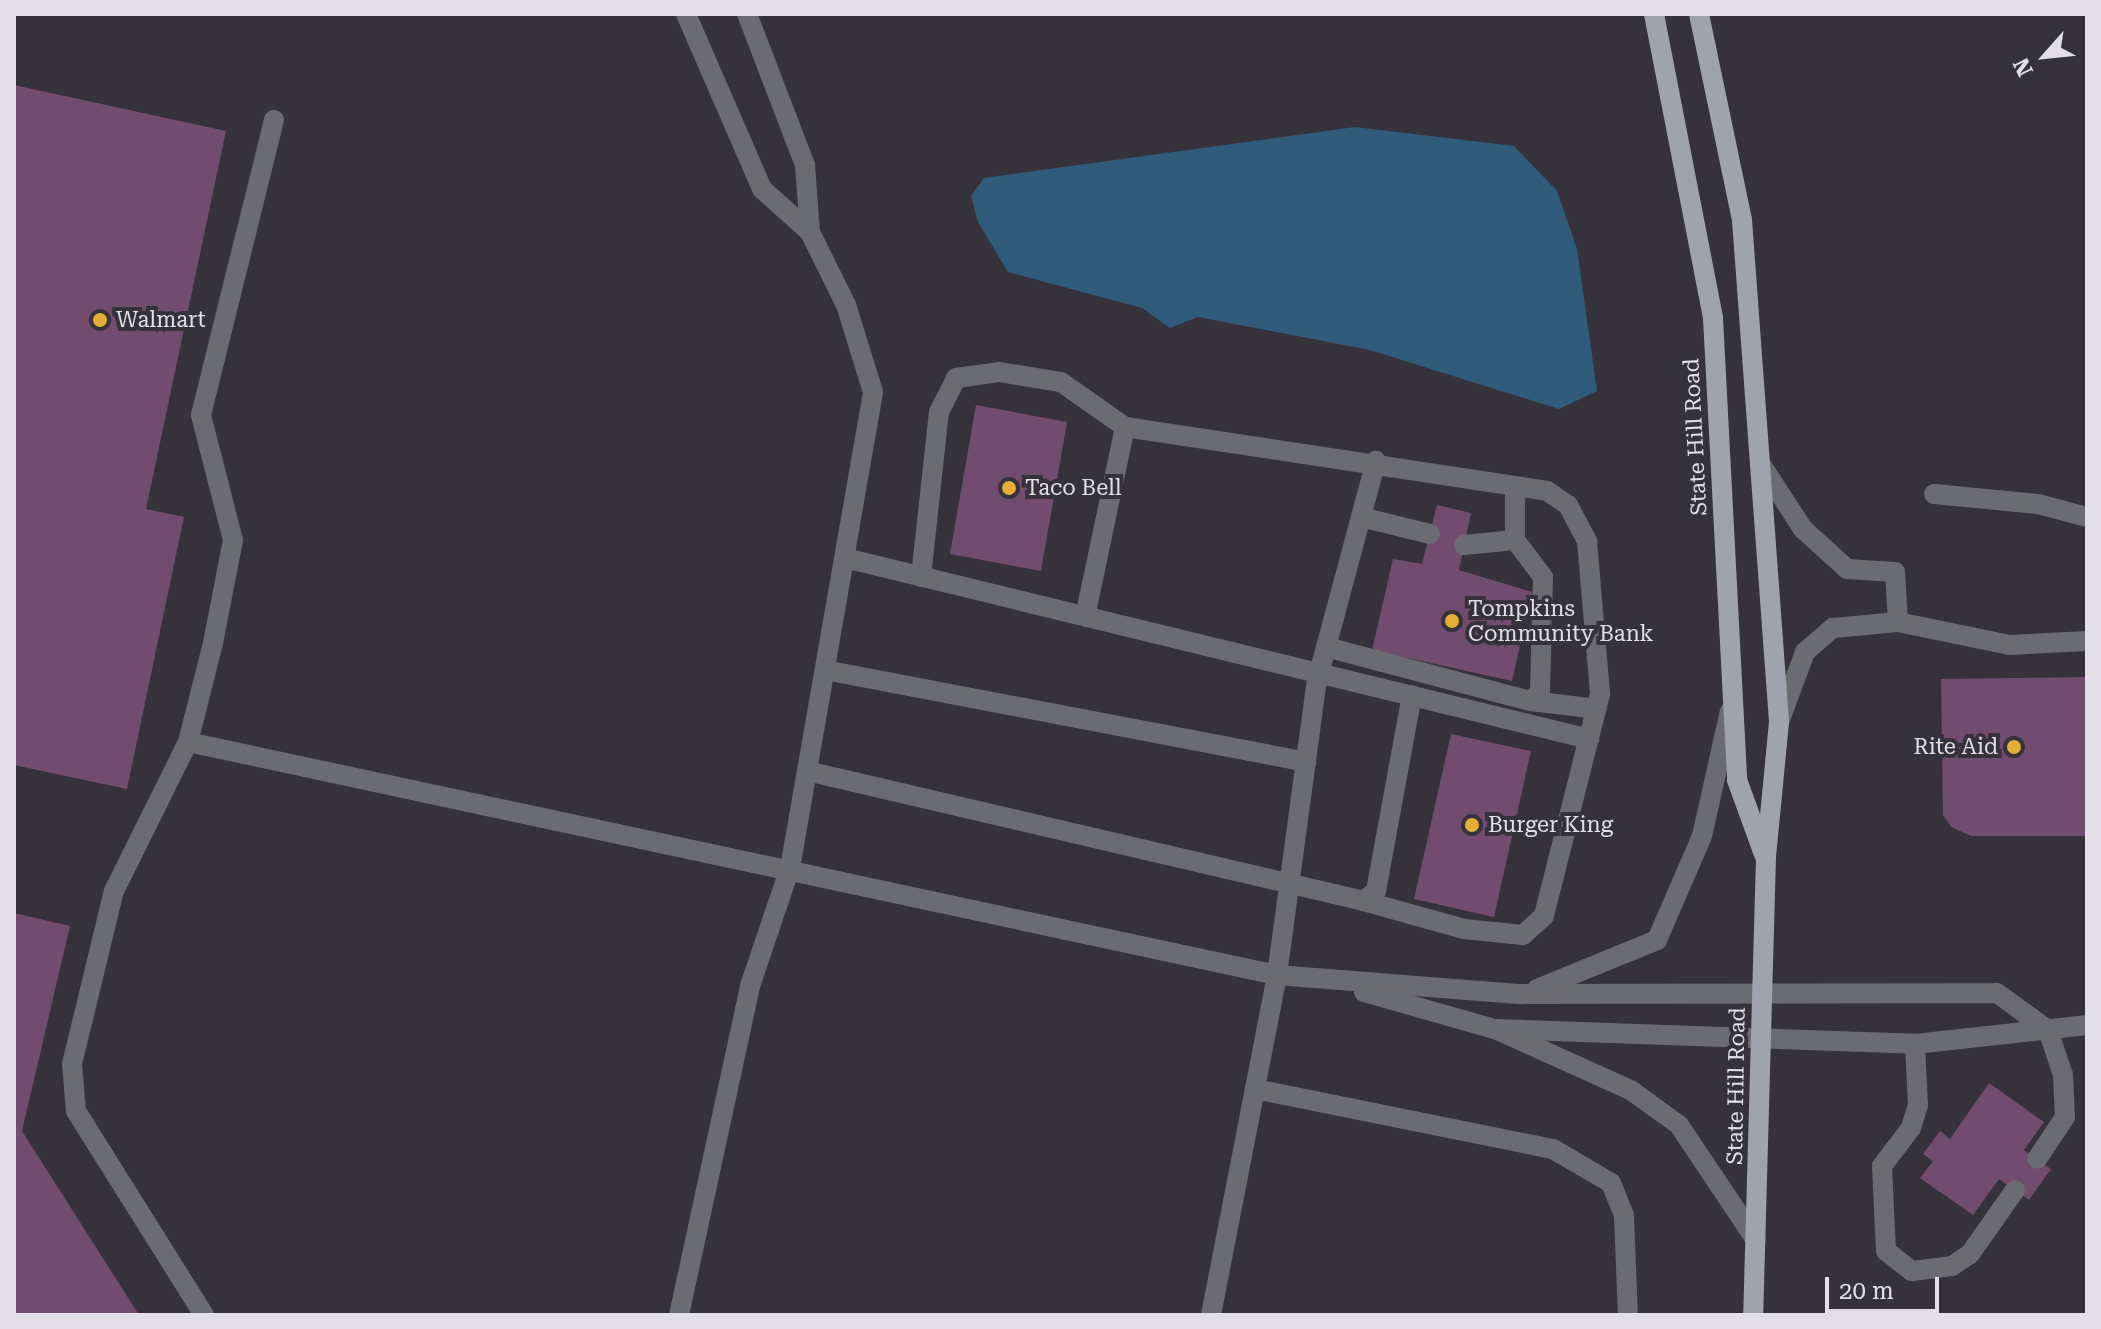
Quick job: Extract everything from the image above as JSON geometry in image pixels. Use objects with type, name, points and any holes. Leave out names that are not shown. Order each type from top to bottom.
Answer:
[{"type":"main road","name":"State Hill Road","points":[[1654,14],[1713,318],[1737,780],[1766,857]]},
{"type":"main road","name":"State Hill Road","points":[[1699,14],[1742,220],[1779,722],[1766,857],[1753,1315]]},
{"type":"lane","points":[[679,1315],[750,986],[790,868],[873,392],[846,305],[810,232],[762,189],[721,109],[686,14]]},
{"type":"lane","points":[[747,14],[805,165],[810,232]]},
{"type":"lane","points":[[204,1315],[76,1111],[72,1064],[114,891],[188,742],[233,540],[201,415],[274,120]]},
{"type":"lane","points":[[807,771],[1364,901],[1464,929],[1523,935],[1544,916],[1597,709],[1587,541],[1568,505],[1547,491],[1376,461],[1125,427],[1061,382],[999,372],[956,378],[939,412],[921,577]]},
{"type":"lane","points":[[1085,617],[1125,427]]},
{"type":"lane","points":[[1211,1315],[1277,975],[1319,672],[1376,461]]},
{"type":"lane","points":[[1760,463],[1803,529],[1847,569],[1895,572],[1898,622]]},
{"type":"lane","points":[[1515,486],[1515,540],[1543,577],[1540,692],[1531,701]]},
{"type":"lane","points":[[1934,494],[2038,504],[2087,517]]},
{"type":"lane","points":[[1361,517],[1430,534]]},
{"type":"lane","points":[[1464,545],[1515,540]]},
{"type":"lane","points":[[845,558],[1589,739]]},
{"type":"lane","points":[[1779,722],[1805,652],[1833,628],[1867,621],[1898,622],[2010,645],[2087,641]]},
{"type":"lane","points":[[1326,647],[1531,701],[1597,709]]},
{"type":"lane","points":[[825,670],[1306,762]]},
{"type":"lane","points":[[1364,901],[1376,891],[1412,695]]},
{"type":"lane","points":[[1521,994],[1657,940],[1702,836],[1733,699]]},
{"type":"lane","points":[[188,742],[790,868],[1277,975],[1521,994],[1997,993],[2048,1030],[2068,1096],[2065,1117],[2037,1159]]},
{"type":"lane","points":[[1326,981],[1495,1029],[1632,1091],[1679,1125],[1756,1240]]},
{"type":"lane","points":[[1495,1029],[1761,1036],[1915,1044],[2087,1025]]},
{"type":"lane","points":[[1915,1044],[1918,1105],[1911,1128],[1882,1166],[1886,1251],[1912,1271],[1952,1266],[1970,1254],[2015,1190]]},
{"type":"lane","points":[[1255,1089],[1553,1149],[1611,1183],[1624,1216],[1628,1315]]},
{"type":"water","points":[[1355,127],[1514,146],[1557,191],[1577,249],[1597,391],[1559,409],[1370,350],[1198,317],[1170,328],[1142,308],[1008,272],[978,222],[971,196],[984,178]]},
{"type":"building","name":"Walmart","points":[[14,85],[226,131],[146,509],[184,517],[127,789],[14,765]]},
{"type":"building","name":"Taco Bell","points":[[976,405],[1067,422],[1041,571],[950,554]]},
{"type":"building","name":"Tompkins Community Bank","points":[[1437,505],[1471,513],[1459,570],[1532,592],[1512,681],[1372,650],[1393,559],[1422,564]]},
{"type":"building","name":"Rite Aid","points":[[2087,677],[2087,836],[1971,836],[1951,827],[1943,815],[1941,679]]},
{"type":"building","name":"Burger King","points":[[1451,734],[1531,751],[1494,917],[1414,899]]},
{"type":"building","points":[[14,913],[70,926],[22,1131],[139,1315],[14,1315]]},
{"type":"building","points":[[1989,1083],[2044,1122],[2024,1150],[2051,1169],[2029,1200],[1999,1179],[1973,1215],[1920,1178],[1933,1161],[1923,1154],[1940,1131],[1950,1139]]},
{"type":"place","name":"Walmart","points":[[100,320]]},
{"type":"place","name":"Taco Bell","points":[[1009,488]]},
{"type":"place","name":"Tompkins Community Bank","points":[[1452,621]]},
{"type":"place","name":"Rite Aid","points":[[2014,747]]},
{"type":"place","name":"Burger King","points":[[1472,825]]}]
